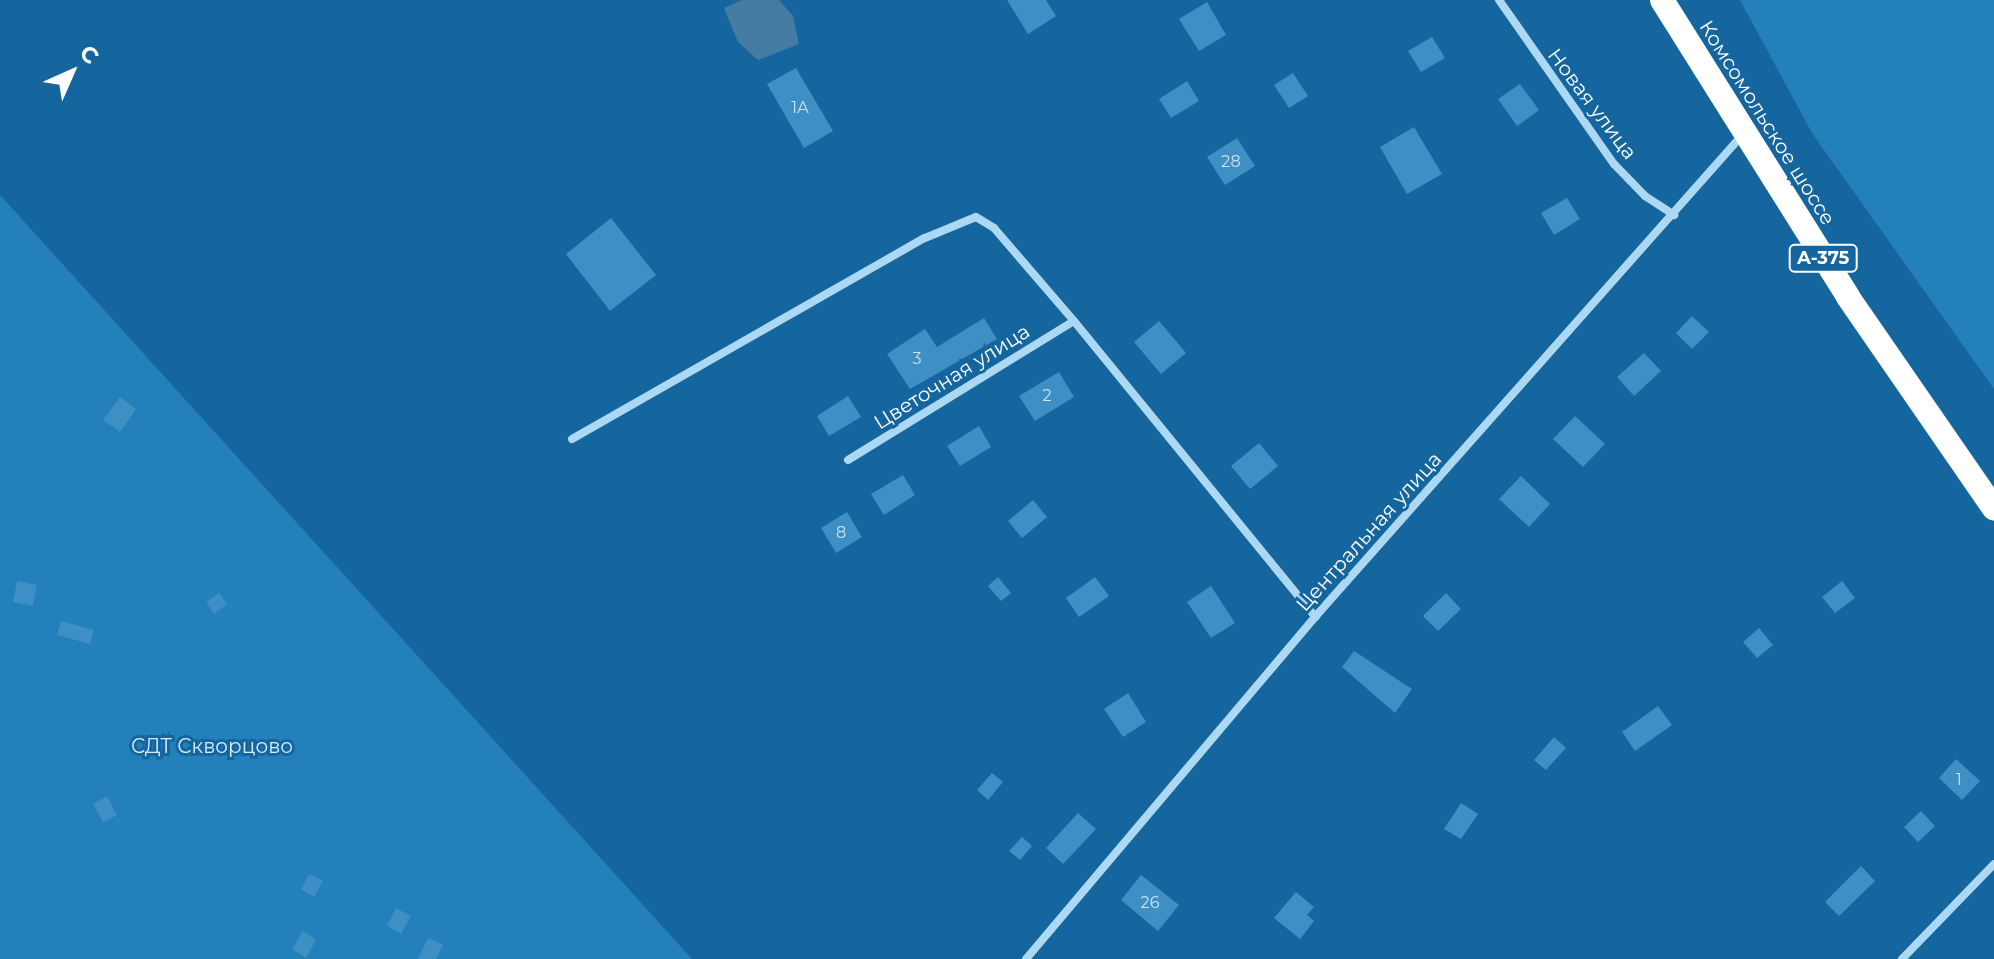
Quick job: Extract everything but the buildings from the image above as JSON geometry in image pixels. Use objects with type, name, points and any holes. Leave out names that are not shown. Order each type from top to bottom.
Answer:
[{"type":"highway","name":"Комсомольское шоссе","points":[[1662,0],[1848,297],[1994,509]]},
{"type":"street","name":"Новая улица","points":[[1499,0],[1614,164],[1645,196],[1674,215]]},
{"type":"street","name":"Центральная улица","points":[[1026,959],[1315,617],[1674,215],[1744,132]]},
{"type":"street","points":[[572,439],[957,221],[976,217],[994,228],[1074,321],[1315,617]]},
{"type":"street","name":"Цветочная улица","points":[[848,460],[1074,321]]},
{"type":"street","points":[[1902,959],[1994,864]]},
{"type":"green space","points":[[1740,0],[1994,0],[1994,389],[1812,133]]},
{"type":"green space","name":"СДТ Скворцово","points":[[0,195],[692,959],[0,959]]},
{"type":"shaded area","points":[[742,0],[779,0],[793,16],[799,44],[758,60],[738,42],[724,8]]}]
